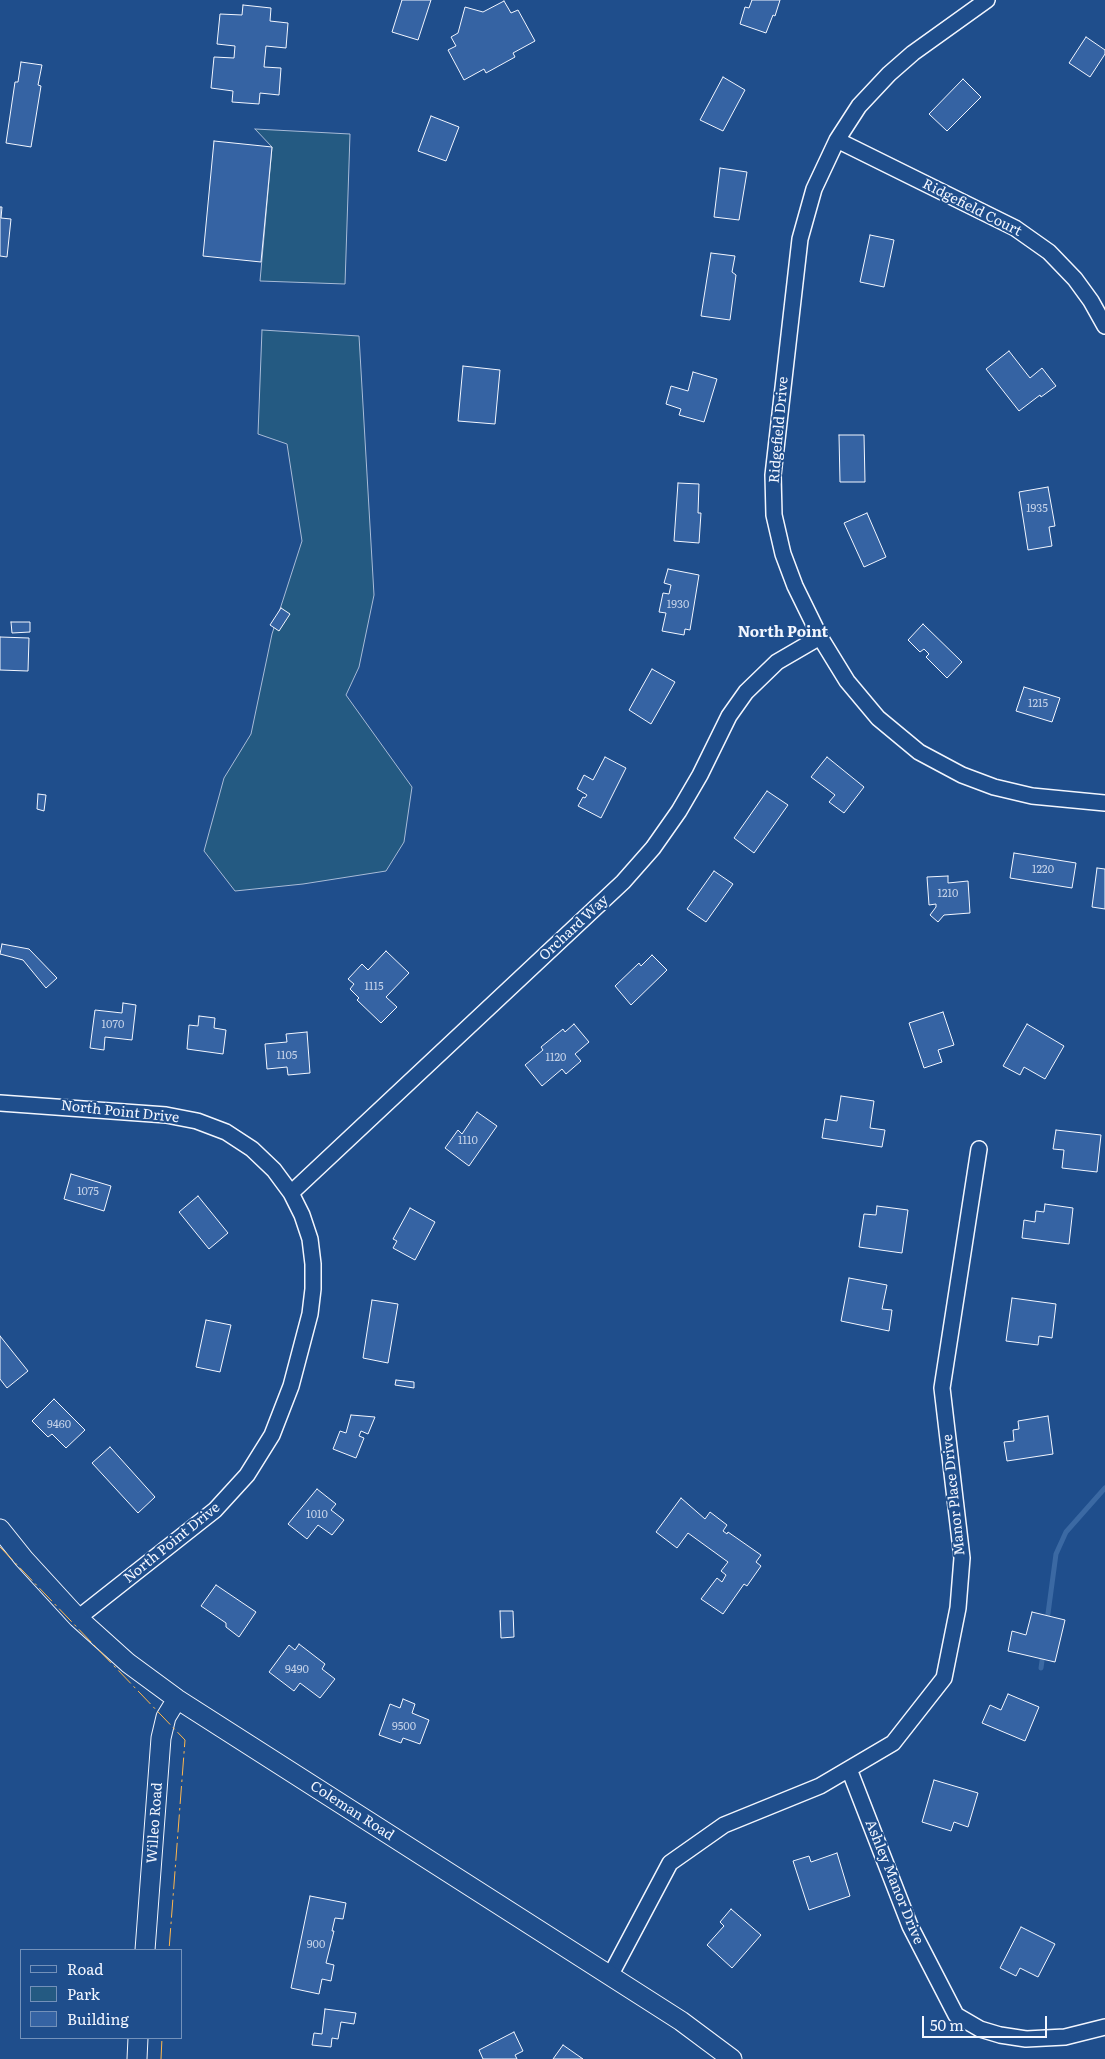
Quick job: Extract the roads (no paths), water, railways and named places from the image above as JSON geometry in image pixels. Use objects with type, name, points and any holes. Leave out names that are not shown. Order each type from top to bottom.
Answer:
[{"type":"street","name":"Ridgefield Drive","points":[[987,0],[913,53],[889,74],[859,106],[836,140],[814,189],[800,239],[773,475],[774,515],[783,554],[795,586],[820,636],[847,681],[878,718],[920,752],[962,775],[994,787],[1032,796],[1105,803]]},
{"type":"street","name":"Ridgefield Court","points":[[836,140],[1022,232],[1049,252],[1075,279],[1091,301],[1105,326]]},
{"type":"street","name":"Orchard Way","points":[[291,1193],[623,882],[653,848],[679,811],[730,716],[746,692],[777,662],[820,636]]},
{"type":"street","name":"North Point Drive","points":[[0,1103],[166,1115],[198,1121],[226,1132],[252,1149],[274,1170],[291,1193],[302,1215],[310,1239],[313,1264],[310,1314],[291,1386],[272,1435],[247,1475],[215,1510],[78,1618]]},
{"type":"street","name":"Manor Place Drive","points":[[610,1976],[670,1863],[724,1825],[820,1786],[893,1743],[944,1678],[958,1608],[962,1558],[942,1388],[978,1149]]},
{"type":"street","name":"Coleman Road","points":[[0,1529],[24,1559],[78,1618],[128,1663],[177,1700],[682,2021],[732,2059]]},
{"type":"street","name":"Willeo Road","points":[[145,1949],[161,1738],[166,1717],[177,1700]]},
{"type":"street","name":"Ashley Manor Drive","points":[[849,1769],[910,1926],[956,2015],[980,2029],[1000,2035],[1026,2039],[1065,2037],[1105,2027]]},
{"type":"street","points":[[137,2059],[138,2039]]},
{"type":"waterway","points":[[1047,1621],[1056,1554],[1066,1532],[1105,1488]]},
{"type":"waterway","points":[[1041,1668],[1043,1654]]},
{"type":"district","name":"North Point","points":[[783,633]]}]
